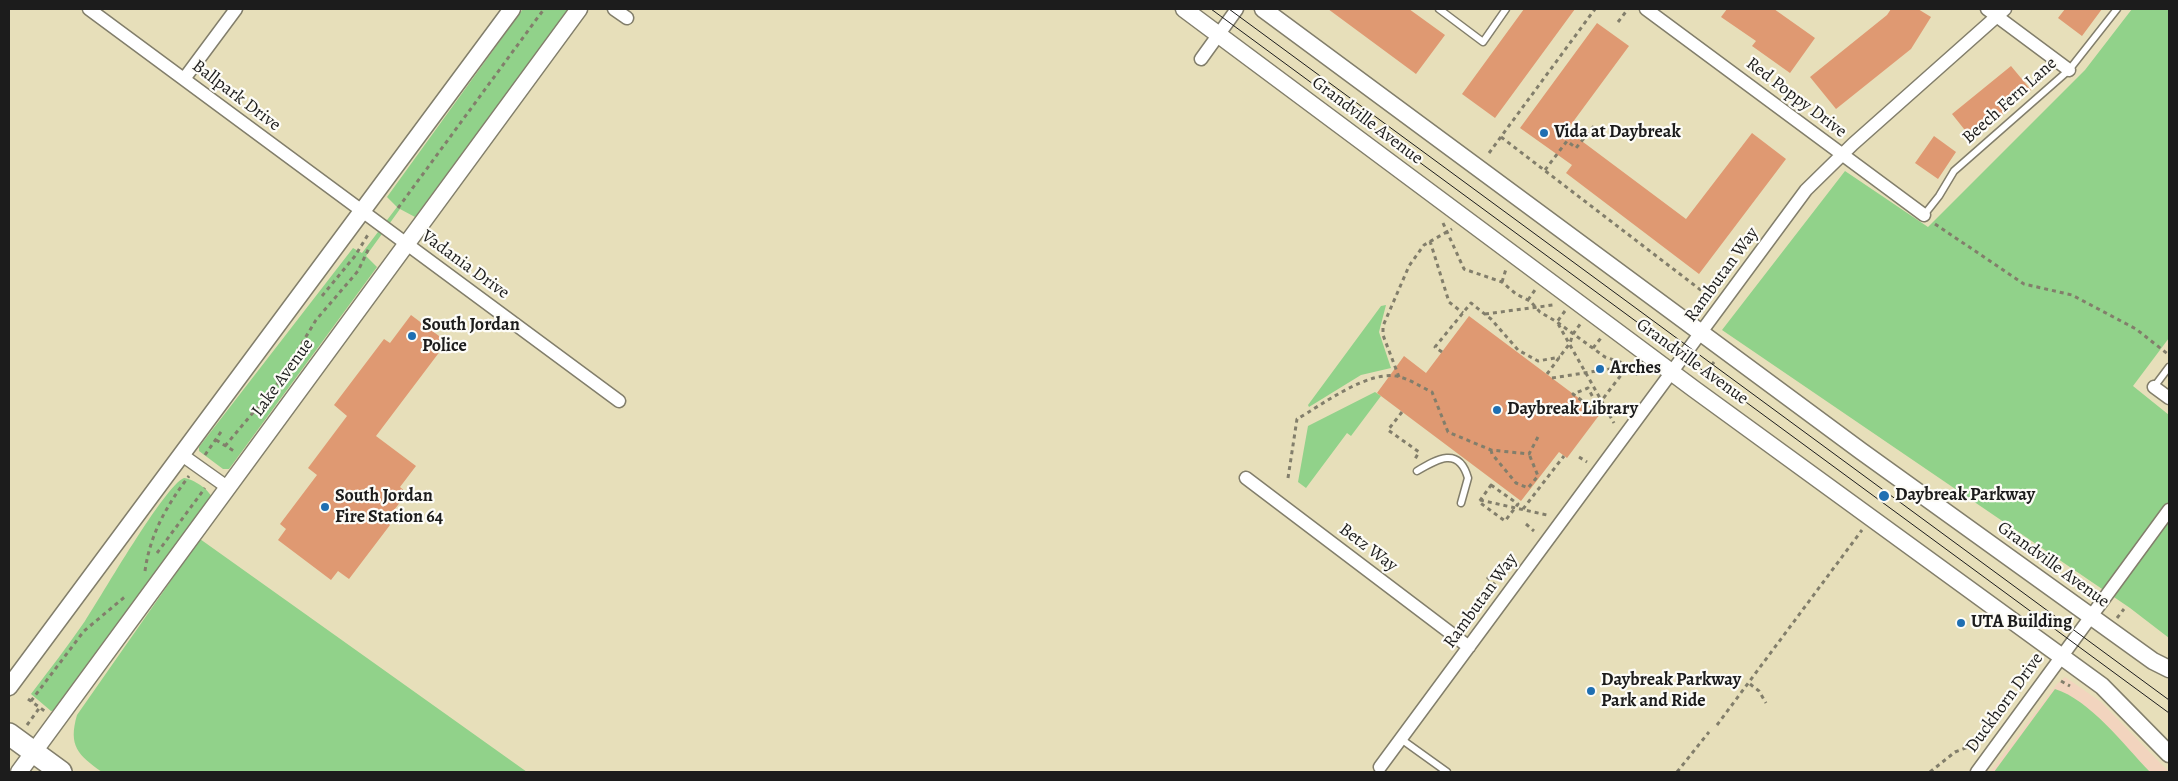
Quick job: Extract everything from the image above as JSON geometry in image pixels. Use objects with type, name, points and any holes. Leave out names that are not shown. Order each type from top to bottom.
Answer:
[{"type":"highway","points":[[9,734],[61,772]]},
{"type":"street","name":"Ballpark Drive","points":[[89,9],[362,211]]},
{"type":"street","points":[[184,79],[236,9]]},
{"type":"street","name":"Lake Avenue","points":[[9,687],[512,9]]},
{"type":"street","name":"Lake Avenue","points":[[19,772],[579,9]]},
{"type":"street","points":[[614,9],[626,18]]},
{"type":"street","name":"Grandville Avenue","points":[[1184,9],[1672,372],[2062,656],[2112,695],[2169,754]]},
{"type":"street","points":[[1201,59],[1237,9]]},
{"type":"street","name":"Grandville Avenue","points":[[1263,9],[1701,333],[2153,662],[2169,669]]},
{"type":"street","name":"Red Poppy Drive","points":[[1646,9],[1924,215]]},
{"type":"street","points":[[1996,11],[2069,70]]},
{"type":"street","name":"Rambutan Way","points":[[1380,767],[1806,190],[1996,11]]},
{"type":"street","name":"Vadania Drive","points":[[362,211],[620,401]]},
{"type":"street","points":[[2154,387],[2169,398]]},
{"type":"street","points":[[182,455],[227,487]]},
{"type":"street","name":"Betz Way","points":[[1246,478],[1469,647]]},
{"type":"street","name":"Duckhorn Drive","points":[[1977,772],[2169,510]]},
{"type":"lane","points":[[1439,9],[1483,42],[1506,9]]},
{"type":"lane","name":"Beech Fern Lane","points":[[1924,215],[1954,172],[2069,70],[2117,9]]},
{"type":"lane","points":[[2154,387],[2169,367]]},
{"type":"lane","points":[[1417,471],[1437,459],[1446,457],[1455,459],[1461,464],[1468,478],[1461,503]]},
{"type":"lane","points":[[1401,739],[1447,772]]},
{"type":"path","points":[[398,208],[544,9]]},
{"type":"path","points":[[1489,153],[1594,9]]},
{"type":"path","points":[[1618,22],[1628,9]]},
{"type":"path","points":[[1544,170],[1567,141],[1576,148],[1594,126]]},
{"type":"path","points":[[1501,137],[1702,290]]},
{"type":"path","points":[[1924,215],[1965,246],[2024,284],[2072,295],[2136,329],[2169,356]]},
{"type":"path","points":[[1442,223],[1464,269],[1472,274],[1502,282],[1604,357],[1630,366]]},
{"type":"path","points":[[1399,377],[1384,335],[1383,326],[1409,266],[1424,245],[1452,229]]},
{"type":"path","points":[[1430,241],[1449,302],[1463,313]]},
{"type":"path","points":[[225,446],[278,383],[316,320],[358,271],[369,248]]},
{"type":"path","points":[[1502,282],[1506,269]]},
{"type":"path","points":[[1528,300],[1536,290]]},
{"type":"path","points":[[1442,352],[1435,347],[1470,303],[1484,314],[1518,350],[1538,361],[1560,357]]},
{"type":"path","points":[[1484,314],[1556,305]]},
{"type":"path","points":[[1557,322],[1565,311]]},
{"type":"path","points":[[1557,322],[1614,423]]},
{"type":"path","points":[[1547,374],[1570,343],[1573,334],[1581,322]]},
{"type":"path","points":[[1593,348],[1602,337]]},
{"type":"path","points":[[1552,378],[1638,365]]},
{"type":"path","points":[[1596,403],[1588,388],[1573,394],[1592,408],[1602,400],[1630,366]]},
{"type":"path","points":[[1288,478],[1296,419],[1363,382],[1381,376],[1399,377],[1432,392],[1448,432],[1491,450],[1529,454]]},
{"type":"path","points":[[1402,412],[1388,430],[1419,452],[1410,465]]},
{"type":"path","points":[[1529,454],[1539,436]]},
{"type":"path","points":[[216,440],[234,452]]},
{"type":"path","points":[[1491,450],[1492,454],[1516,483],[1528,488],[1538,476],[1529,454]]},
{"type":"path","points":[[1523,509],[1564,456]]},
{"type":"path","points":[[1579,457],[1587,462]]},
{"type":"path","points":[[146,571],[148,554],[159,522],[174,496],[197,466]]},
{"type":"path","points":[[142,576],[170,532],[213,477]]},
{"type":"path","points":[[1491,485],[1518,504],[1505,521],[1479,502],[1480,500],[1491,485]]},
{"type":"path","points":[[1480,500],[1547,515]]},
{"type":"path","points":[[1526,524],[1534,531]]},
{"type":"path","points":[[1718,725],[1867,524]]},
{"type":"path","points":[[1486,577],[1495,585]]},
{"type":"path","points":[[34,716],[40,708],[30,700],[84,631],[132,591]]},
{"type":"path","points":[[2062,681],[2070,686]]},
{"type":"path","points":[[1750,684],[1760,691],[1766,703]]},
{"type":"path","points":[[1677,772],[1709,732]]},
{"type":"path","points":[[1930,772],[1956,752],[1976,744]]},
{"type":"shaded area","points":[[2065,677],[2101,702],[2169,772],[1990,772],[2057,684]]},
{"type":"green space","points":[[523,9],[569,9],[415,217],[400,209],[366,256],[377,267],[229,469],[223,469],[199,451],[199,447],[353,248],[362,253],[397,207],[387,197]]},
{"type":"green space","points":[[2132,9],[2169,9],[2169,338],[2133,386],[2169,415],[2169,638],[2130,608],[1722,330],[1845,171],[1928,227],[2085,70]]},
{"type":"green space","points":[[1386,305],[1379,332],[1391,368],[1361,375],[1309,407],[1308,405],[1381,306]]},
{"type":"green space","points":[[1375,392],[1381,396],[1351,436],[1347,433],[1306,488],[1298,482],[1308,426]]},
{"type":"green space","points":[[184,478],[200,485],[208,491],[212,498],[56,710],[51,711],[31,694],[85,621],[133,543],[163,500],[175,485]]},
{"type":"green space","points":[[200,539],[527,772],[102,772],[81,755],[77,749],[74,735],[77,715]]},
{"type":"green space","points":[[2055,689],[2081,703],[2094,713],[2150,772],[1994,772]]},
{"type":"building","points":[[1328,9],[1409,9],[1445,35],[1416,74]]},
{"type":"building","points":[[1524,9],[1575,9],[1495,118],[1462,94]]},
{"type":"building","points":[[1727,9],[1774,9],[1815,38],[1790,73],[1752,46],[1756,41],[1721,17]]},
{"type":"building","points":[[1891,9],[1918,9],[1931,17],[1911,49],[1836,109],[1810,77],[1887,15]]},
{"type":"building","points":[[2065,9],[2102,9],[2082,36],[2058,18]]},
{"type":"building","points":[[1597,23],[1629,46],[1567,130],[1686,219],[1752,133],[1786,159],[1699,274],[1566,173],[1572,165],[1520,128]]},
{"type":"building","points":[[2011,66],[2031,90],[1972,139],[1952,114]]},
{"type":"building","points":[[1934,136],[1956,152],[1938,179],[1915,163]]},
{"type":"building","points":[[411,315],[447,342],[376,436],[416,466],[400,487],[407,493],[386,521],[390,525],[349,579],[338,571],[331,580],[278,540],[286,529],[280,524],[317,475],[308,468],[347,416],[334,405],[384,339],[390,343]]},
{"type":"building","name":"Daybreak Library","points":[[1469,316],[1600,414],[1567,458],[1559,452],[1521,501],[1377,393],[1404,356],[1426,373]]},
{"type":"tram line","points":[[1211,9],[2169,713]]},
{"type":"tram line","points":[[1229,9],[2169,700]]},
{"type":"place","name":"Vida at Daybreak","points":[[1544,133]]},
{"type":"place","name":"South Jordan Police","points":[[412,336]]},
{"type":"place","name":"Arches","points":[[1600,369]]},
{"type":"place","name":"Daybreak Library","points":[[1497,410]]},
{"type":"place","name":"Daybreak Parkway","points":[[1884,496]]},
{"type":"place","name":"South Jordan Fire Station 64","points":[[325,507]]},
{"type":"place","name":"UTA Building","points":[[1961,623]]},
{"type":"place","name":"Daybreak Parkway Park and Ride","points":[[1591,691]]}]
